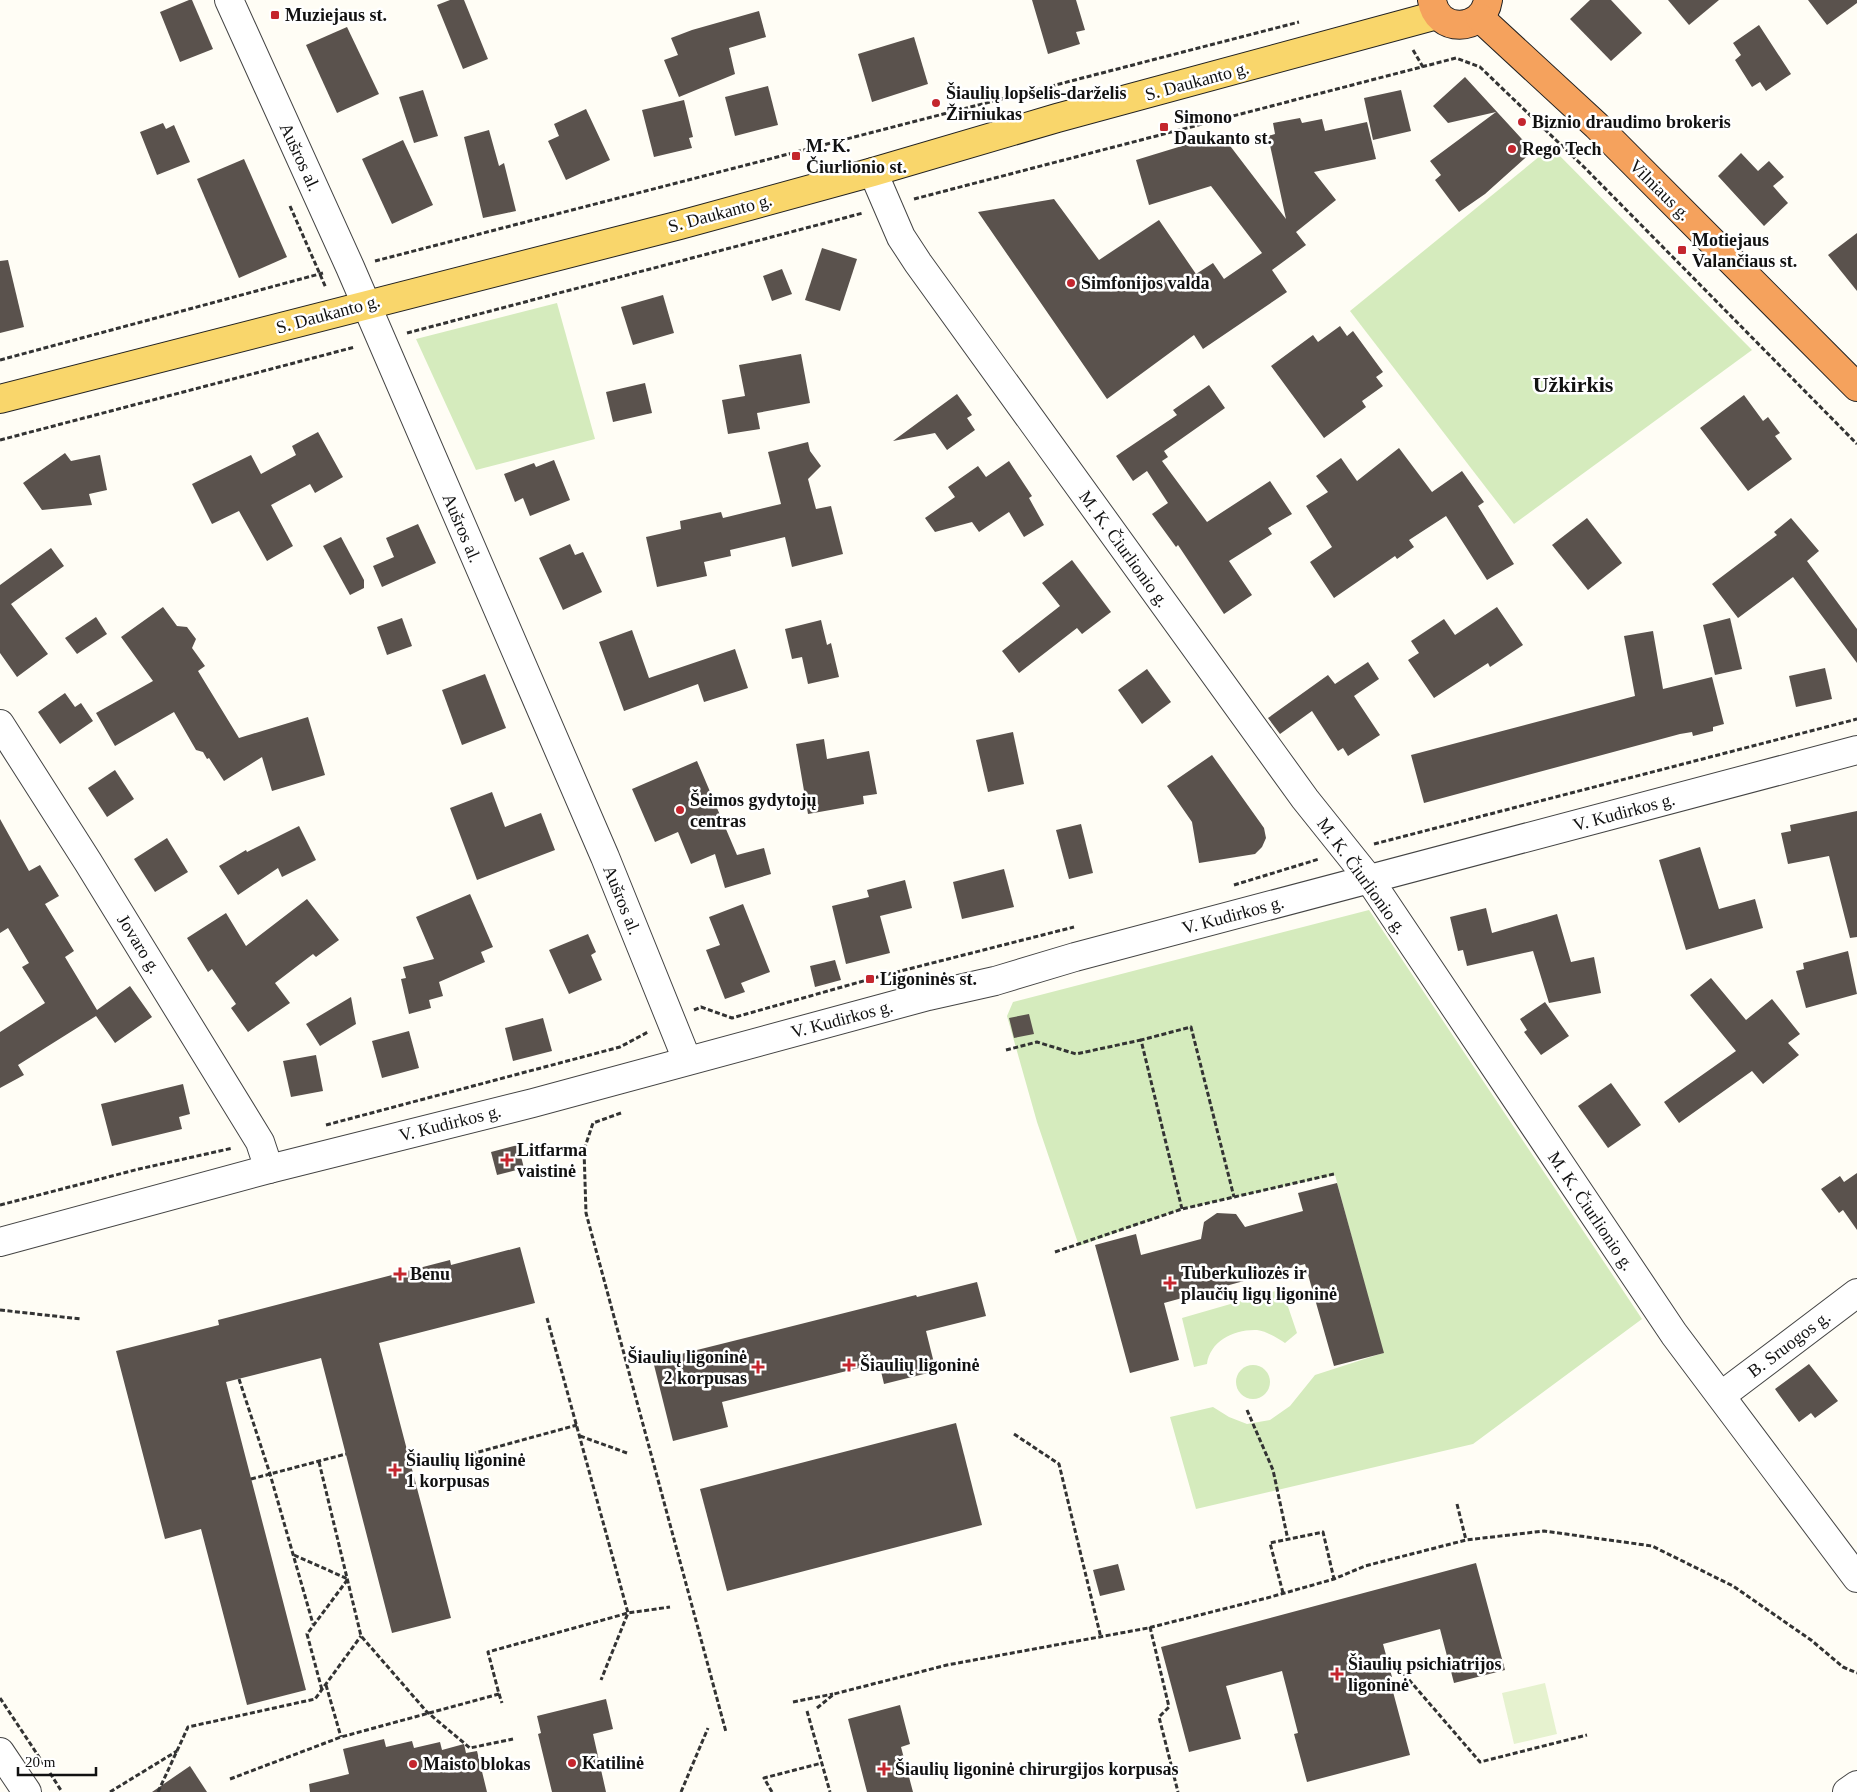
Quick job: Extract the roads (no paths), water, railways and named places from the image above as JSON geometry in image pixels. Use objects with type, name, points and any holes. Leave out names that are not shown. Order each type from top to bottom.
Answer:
[{"type":"highway","points":[[1435,7],[1444,21],[1463,26],[1484,9]]},
{"type":"highway","name":"Vilniaus g.","points":[[1484,9],[1597,126],[1857,387]]},
{"type":"main road","name":"S. Daukanto g.","points":[[0,399],[680,225],[873,172],[1435,7]]},
{"type":"street","name":"Aušros al.","points":[[229,0],[350,267],[604,857],[687,1060]]},
{"type":"street","name":"M. K. Čiurlionio g.","points":[[873,172],[901,237],[957,318],[1299,791],[1369,879],[1674,1334],[1722,1395],[1857,1578]]},
{"type":"street","name":"Jovaro g.","points":[[0,724],[83,854],[260,1142],[269,1169]]},
{"type":"street","name":"V. Kudirkos g.","points":[[0,1242],[269,1169],[533,1103],[928,996],[995,982],[1075,957],[1857,750]]},
{"type":"street","name":"B. Sruogos g.","points":[[1722,1395],[1857,1293]]},
{"type":"street","points":[[0,1752],[27,1792]]},
{"type":"street","points":[[1847,1792],[1857,1785]]},
{"type":"place","name":"Muziejaus st.","points":[[275,15]]},
{"type":"place","name":"Šiaulių lopšelis-darželis Žirniukas","points":[[936,103]]},
{"type":"place","name":"Biznio draudimo brokeris","points":[[1522,122]]},
{"type":"place","name":"Simono Daukanto st.","points":[[1164,127]]},
{"type":"place","name":"Rego Tech","points":[[1512,149]]},
{"type":"place","name":"M. K. Čiurlionio st.","points":[[796,156]]},
{"type":"place","name":"Motiejaus Valančiaus st.","points":[[1682,250]]},
{"type":"place","name":"Simfonijos valda","points":[[1071,283]]},
{"type":"place","name":"Šeimos gydytojų centras","points":[[680,810]]},
{"type":"place","name":"Ligoninės st.","points":[[870,979]]},
{"type":"place","name":"Litfarma vaistinė","points":[[507,1160]]},
{"type":"place","name":"Benu","points":[[400,1274]]},
{"type":"place","name":"Tuberkuliozės ir plaučių ligų ligoninė","points":[[1170,1283]]},
{"type":"place","name":"Šiaulių ligoninė","points":[[849,1365]]},
{"type":"place","name":"Šiaulių ligoninė 2 korpusas","points":[[758,1367]]},
{"type":"place","name":"Šiaulių ligoninė 1 korpusas","points":[[395,1470]]},
{"type":"place","name":"Šiaulių psichiatrijos ligoninė","points":[[1337,1674]]},
{"type":"place","name":"Katilinė","points":[[572,1763]]},
{"type":"place","name":"Maisto blokas","points":[[413,1764]]},
{"type":"place","name":"Šiaulių ligoninė chirurgijos korpusas","points":[[884,1769]]},
{"type":"district","name":"Užkirkis","points":[[1573,384]]}]
